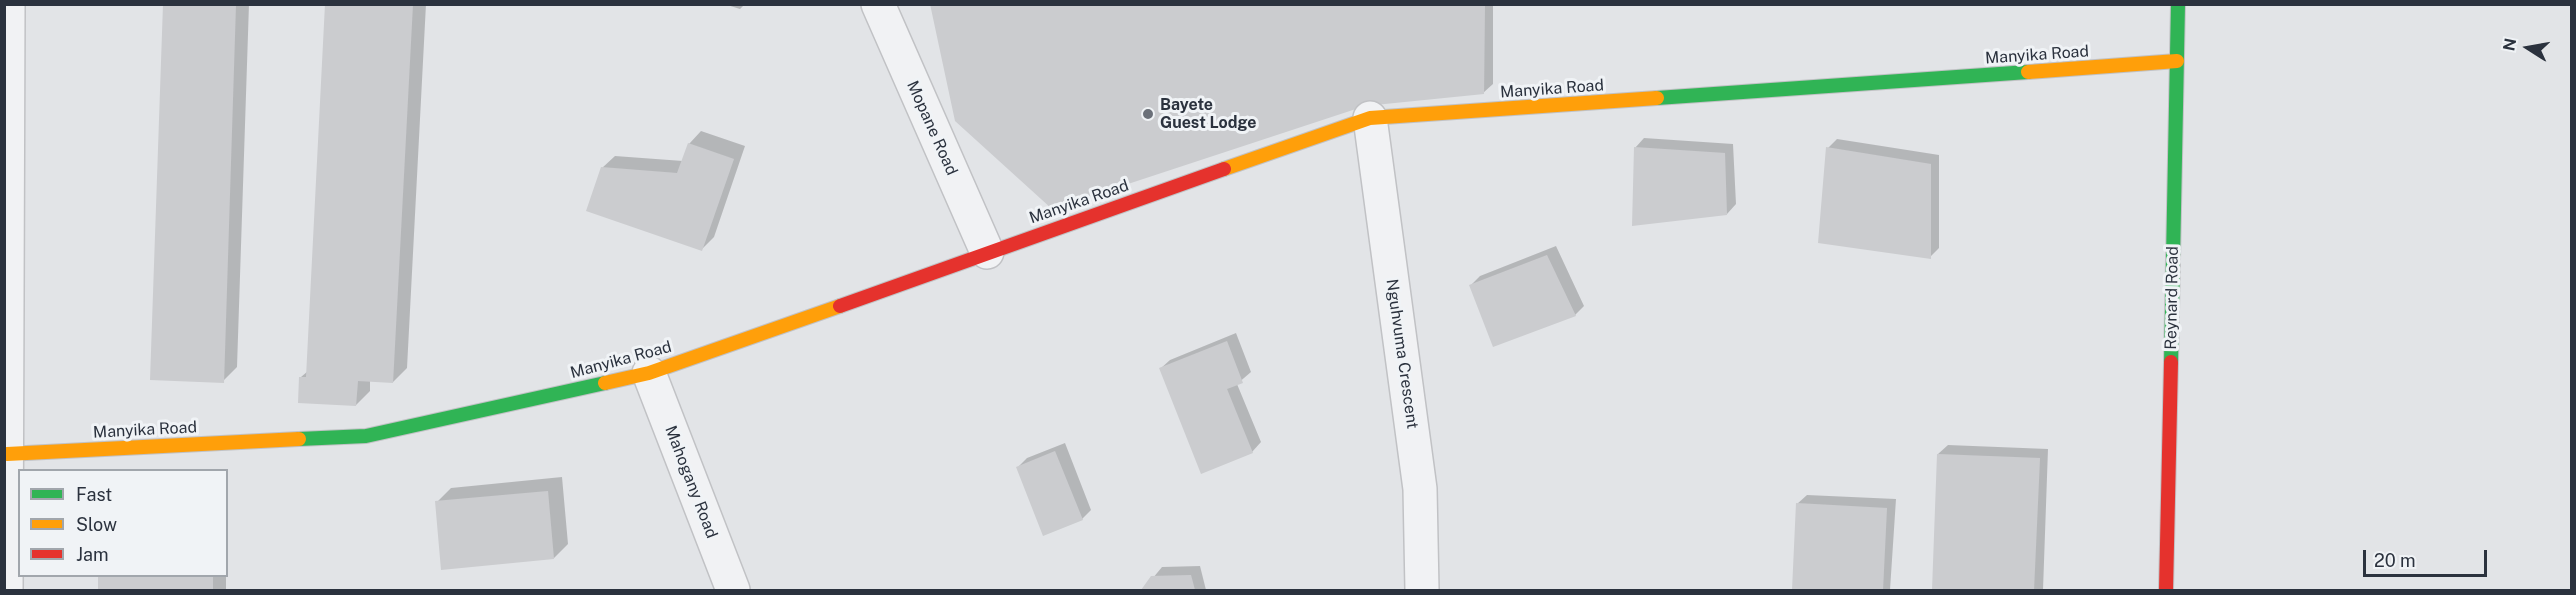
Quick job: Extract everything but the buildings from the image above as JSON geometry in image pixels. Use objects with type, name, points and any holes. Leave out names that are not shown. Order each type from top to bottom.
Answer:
[{"type":"street","points":[[6,591],[9,4]]},
{"type":"street","name":"Mopane Road","points":[[878,4],[987,252]]},
{"type":"street","name":"Reynard Road","points":[[2166,591],[2178,4]]},
{"type":"street","name":"Manyika Road","points":[[7,454],[366,436],[649,372],[1370,118],[2177,61]]},
{"type":"street","name":"Nguhvuma Crescent","points":[[1370,118],[1420,489],[1422,591]]},
{"type":"street","name":"Mahogany Road","points":[[649,372],[734,591]]},
{"type":"traffic: fast","points":[[2171,362],[2178,4]]},
{"type":"traffic: fast","points":[[1657,98],[2028,72]]},
{"type":"traffic: fast","points":[[299,439],[366,436],[605,383]]},
{"type":"traffic: slow","points":[[2028,72],[2177,61]]},
{"type":"traffic: slow","points":[[1224,169],[1370,118],[1657,98]]},
{"type":"traffic: slow","points":[[605,383],[649,373],[840,306]]},
{"type":"traffic: slow","points":[[7,454],[299,439]]},
{"type":"traffic: jam","points":[[840,306],[1224,169]]},
{"type":"traffic: jam","points":[[2166,590],[2171,362]]},
{"type":"place","name":"Bayete Guest Lodge","points":[[1148,114]]}]
